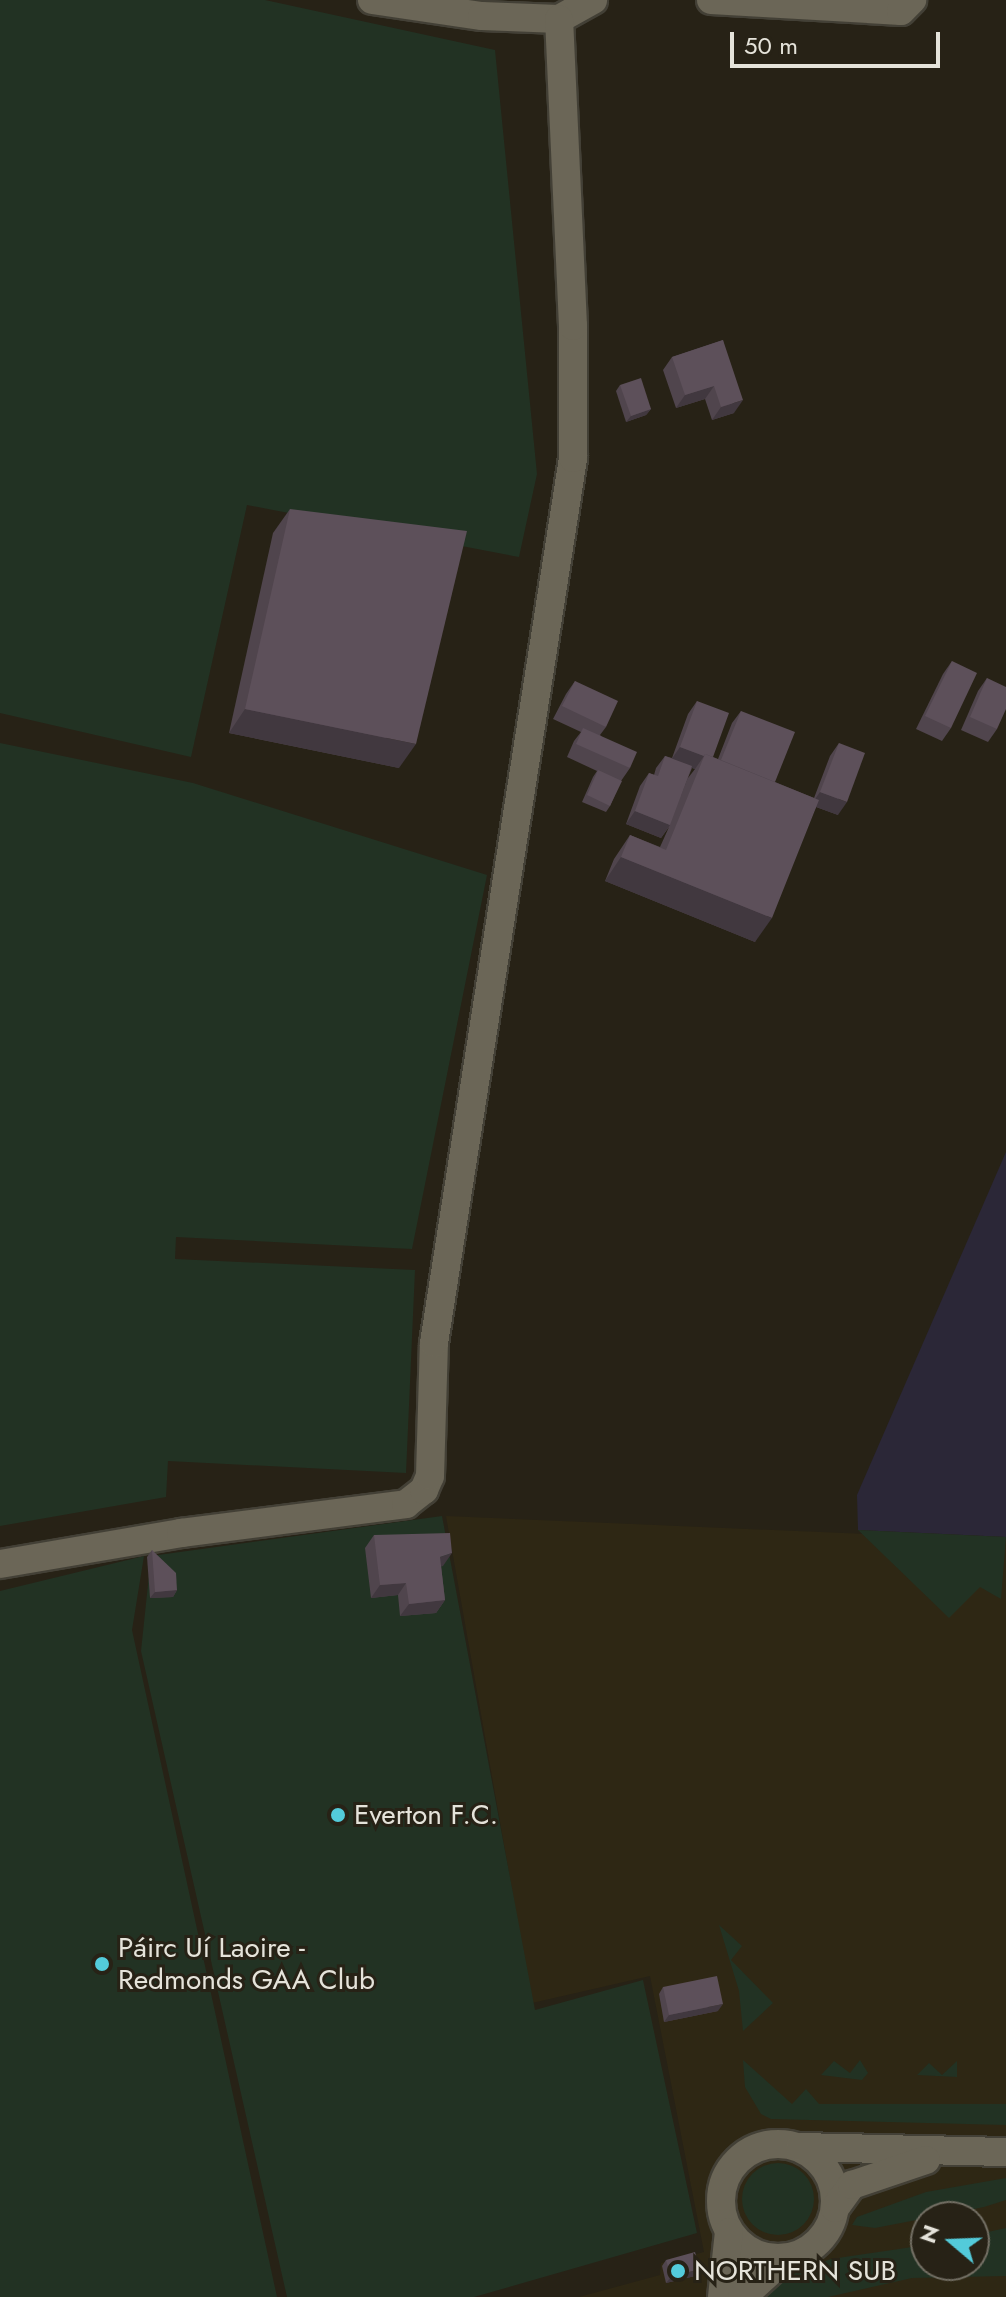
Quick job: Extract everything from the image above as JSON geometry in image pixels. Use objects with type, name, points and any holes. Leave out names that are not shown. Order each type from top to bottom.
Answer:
[{"type":"street","points":[[372,0],[482,16],[559,19],[593,0]]},
{"type":"street","points":[[711,0],[901,11],[912,0]]},
{"type":"street","points":[[0,1564],[181,1533],[406,1504],[424,1490],[430,1476],[434,1343],[573,458],[573,326],[559,19]]},
{"type":"street","points":[[722,2297],[729,2232],[720,2193],[737,2160],[766,2144],[1006,2152]]},
{"type":"street","points":[[800,2147],[827,2172],[835,2208]]},
{"type":"street","points":[[742,2297],[784,2259],[819,2241],[835,2208],[852,2185],[871,2176],[958,2152]]},
{"type":"street","points":[[729,2232],[755,2254],[784,2259]]},
{"type":"shaded area","points":[[1006,1152],[1006,1537],[858,1530],[857,1495]]},
{"type":"shaded area","points":[[446,1516],[1006,1540],[1006,2297],[579,2297],[660,2275],[661,2263],[704,2252],[650,1976],[532,2003]]},
{"type":"green space","points":[[0,0],[265,0],[495,50],[537,474],[519,557],[247,505],[191,757],[0,713]]},
{"type":"green space","points":[[0,743],[193,783],[487,875],[412,1249],[176,1237],[175,1259],[415,1270],[406,1473],[168,1461],[166,1497],[0,1526]]},
{"type":"green space","name":"Everton F.C.","points":[[442,1516],[535,2010],[643,1980],[697,2233],[474,2297],[287,2297],[141,1651],[151,1556]]},
{"type":"green space","points":[[858,1530],[1006,1537],[1001,1599],[980,1587],[949,1618]]},
{"type":"green space","name":"Páirc Uí Laoire - Redmonds GAA Club","points":[[144,1556],[132,1630],[277,2297],[0,2297],[0,1591]]},
{"type":"green space","points":[[719,1925],[742,1946],[731,1960],[773,2003],[743,2031],[739,1991]]},
{"type":"green space","points":[[743,2060],[792,2104],[806,2089],[819,2104],[1006,2104],[1006,2125],[771,2119],[761,2114],[745,2087]]},
{"type":"green space","points":[[860,2060],[868,2073],[862,2080],[821,2075],[834,2061],[850,2073]]},
{"type":"green space","points":[[957,2061],[957,2077],[917,2075],[929,2063],[942,2075]]},
{"type":"green space","points":[[778,2163],[798,2169],[808,2179],[814,2199],[808,2219],[798,2229],[778,2235],[758,2229],[748,2219],[742,2199],[748,2179],[758,2169]]},
{"type":"green space","points":[[1006,2178],[1006,2200],[990,2205],[990,2201],[910,2201],[910,2221],[875,2228],[852,2225],[857,2217],[926,2192]]},
{"type":"green space","points":[[1006,2228],[1006,2276],[990,2276],[990,2232]]},
{"type":"green space","points":[[910,2247],[910,2278],[828,2297],[762,2297],[798,2271],[831,2259]]},
{"type":"building","points":[[723,340],[743,400],[721,407],[714,386],[685,395],[672,357]]},
{"type":"building","points":[[641,378],[651,409],[631,416],[620,385]]},
{"type":"building","points":[[290,509],[467,531],[416,744],[245,709]]},
{"type":"building","points":[[952,661],[977,673],[951,728],[925,716]]},
{"type":"building","points":[[987,678],[1006,687],[1006,709],[997,729],[970,717]]},
{"type":"building","points":[[575,681],[618,701],[606,727],[562,706]]},
{"type":"building","points":[[697,701],[729,713],[713,757],[680,747]]},
{"type":"building","points":[[741,711],[795,732],[775,782],[721,760]]},
{"type":"building","points":[[583,728],[637,752],[630,768],[576,744]]},
{"type":"building","points":[[839,743],[865,753],[847,802],[820,792]]},
{"type":"building","points":[[705,754],[819,800],[772,918],[621,857],[630,835],[666,850]]},
{"type":"building","points":[[665,756],[692,766],[670,825],[635,811],[649,773],[658,776]]},
{"type":"building","points":[[598,770],[622,781],[610,806],[587,795]]},
{"type":"building","points":[[450,1533],[452,1553],[440,1557],[445,1600],[409,1604],[406,1583],[380,1585],[374,1535]]},
{"type":"building","points":[[152,1550],[176,1573],[177,1590],[155,1592]]},
{"type":"building","points":[[717,1976],[723,2004],[669,2015],[663,1987]]},
{"type":"building","points":[[695,2252],[700,2269],[671,2277],[666,2260]]},
{"type":"place","name":"Everton F.C.","points":[[338,1815]]},
{"type":"place","name":"Páirc Uí Laoire - Redmonds GAA Club","points":[[102,1964]]},
{"type":"place","name":"NORTHERN SUB","points":[[678,2271]]}]
